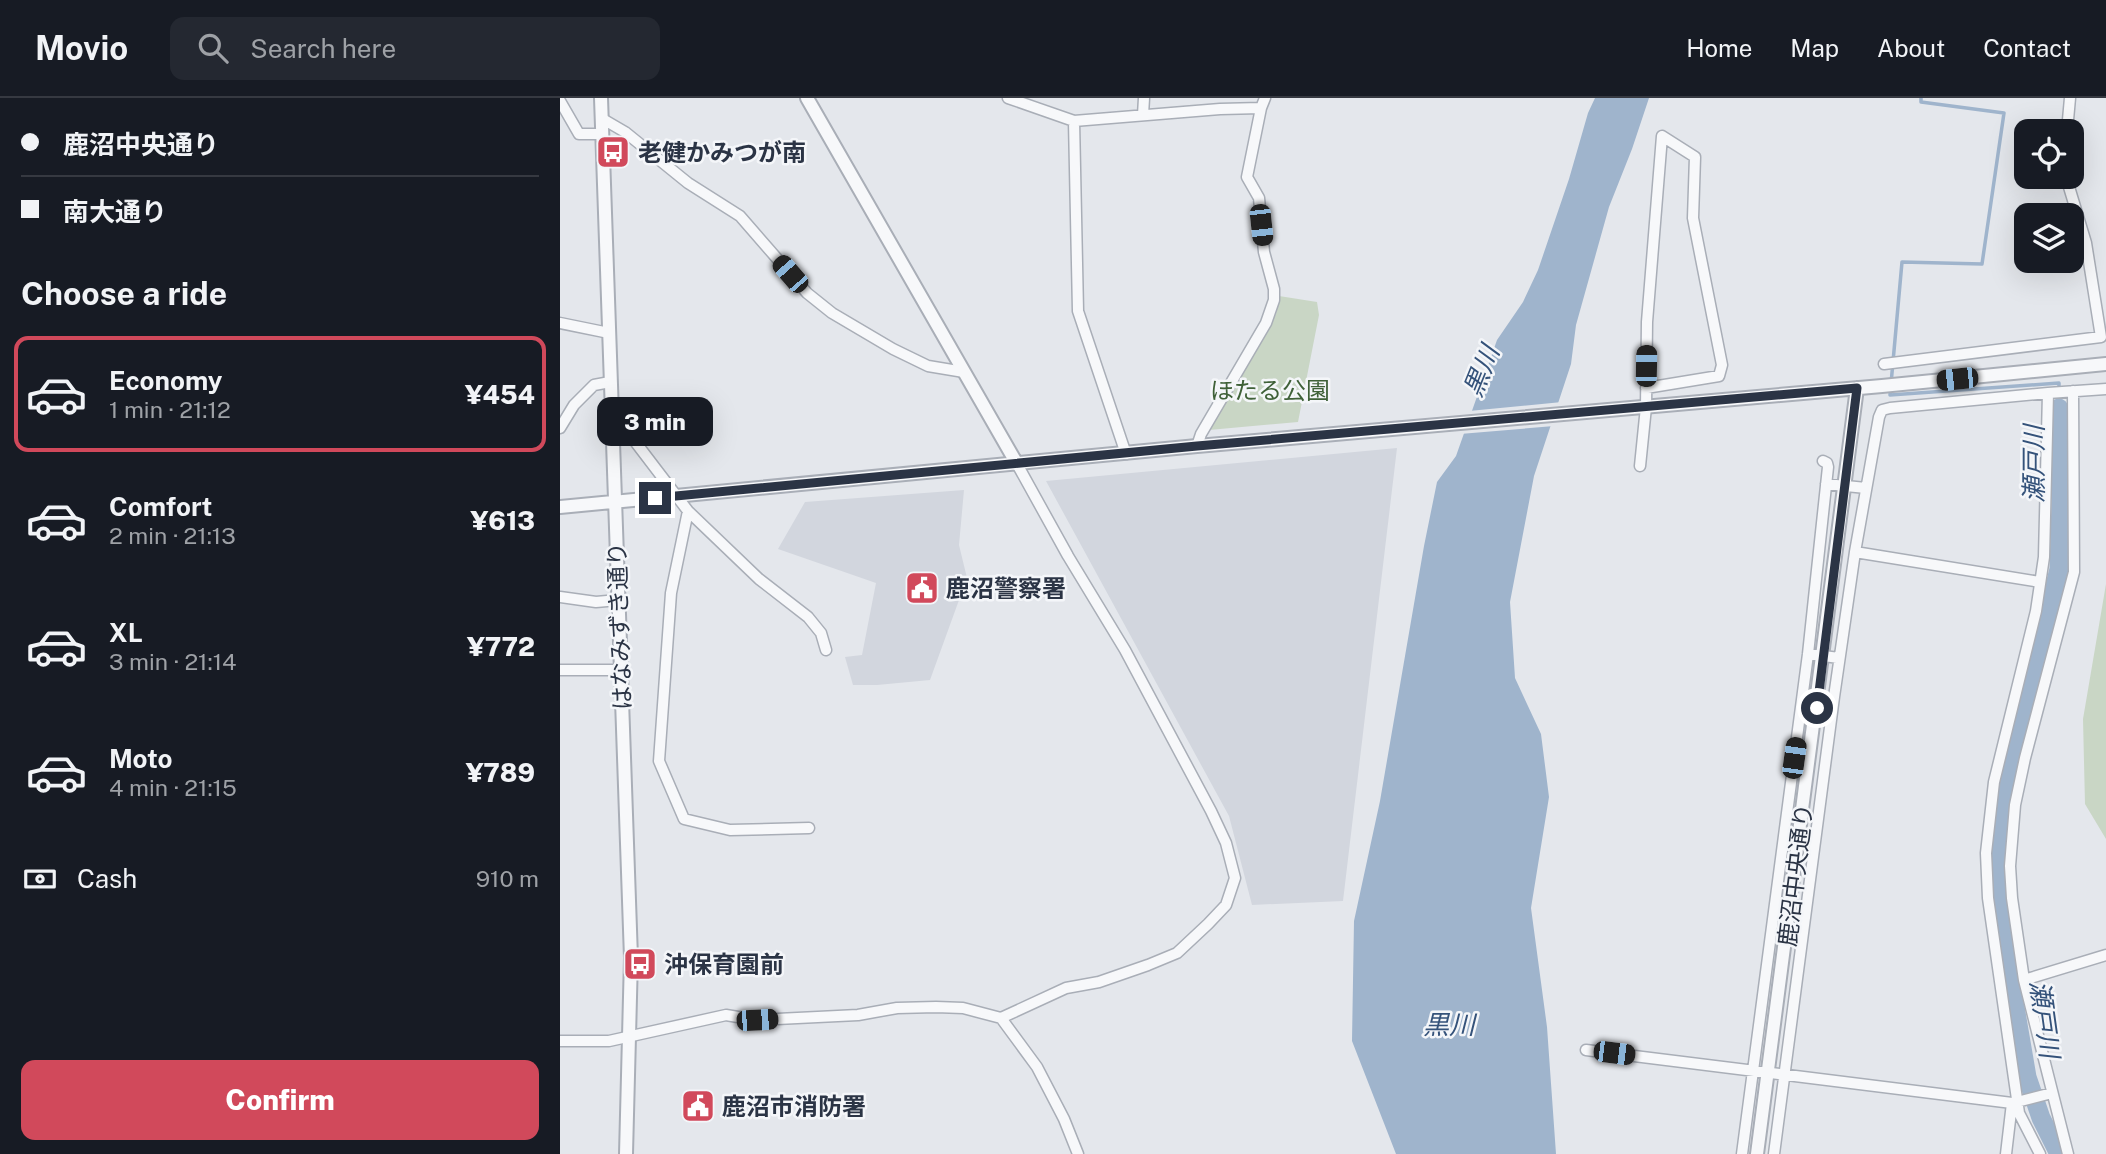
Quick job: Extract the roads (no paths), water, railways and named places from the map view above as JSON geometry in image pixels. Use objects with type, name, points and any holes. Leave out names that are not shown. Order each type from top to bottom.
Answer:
[{"type":"street","name":"はなみずき通り","points":[[601,98],[631,958],[626,1154]]},
{"type":"street","points":[[560,1041],[609,1041],[726,1014],[757,1020],[858,1015],[897,1007],[963,1007],[1001,1017],[1066,988],[1099,982],[1177,953],[1226,905],[1235,878],[1221,832],[1175,740],[807,98]]},
{"type":"street","points":[[1008,98],[1074,121],[1143,116],[1220,104],[1263,103],[1247,177],[1258,198],[1264,252],[1274,289],[1274,300],[1266,323],[1201,434],[1197,446]]},
{"type":"street","points":[[1143,116],[1144,98]]},
{"type":"street","points":[[2068,119],[2070,98]]},
{"type":"street","points":[[560,101],[579,134],[602,134]]},
{"type":"street","points":[[601,118],[625,132],[688,183],[740,216],[807,293],[832,313],[928,366],[964,372]]},
{"type":"street","points":[[1074,121],[1078,311],[1126,454]]},
{"type":"street","points":[[1640,466],[1641,407],[1646,388],[1647,322],[1662,136],[1695,157],[1693,218],[1722,365],[1719,376],[1646,388]]},
{"type":"street","points":[[1884,364],[2101,337],[2086,243],[2070,189]]},
{"type":"street","points":[[560,323],[609,332]]},
{"type":"street","points":[[560,507],[2106,364]]},
{"type":"street","points":[[560,428],[574,405],[594,385],[610,383]]},
{"type":"street","name":"鹿沼中央通り","points":[[1758,1154],[1857,388]]},
{"type":"street","points":[[1774,1154],[1839,658],[1877,424],[1882,410],[2106,389]]},
{"type":"street","points":[[2068,1154],[2024,980],[2010,866],[2011,835],[2025,758],[2074,572],[2073,391]]},
{"type":"street","points":[[2040,1154],[2015,1102],[1988,898],[1986,853],[1993,782],[2036,611],[2044,557],[2049,393]]},
{"type":"street","points":[[611,410],[688,512],[760,579],[808,617],[821,633],[826,650]]},
{"type":"street","points":[[1742,1154],[1808,654],[1828,464],[1823,461]]},
{"type":"street","points":[[1826,484],[1866,488]]},
{"type":"street","points":[[688,512],[671,593],[659,761],[684,819],[730,830],[808,828]]},
{"type":"street","points":[[1855,552],[2040,582]]},
{"type":"street","points":[[560,597],[596,602],[618,600]]},
{"type":"street","points":[[1808,654],[1839,658]]},
{"type":"street","points":[[560,670],[621,670]]},
{"type":"street","points":[[2024,980],[2106,955]]},
{"type":"street","points":[[1001,1017],[1037,1067],[1064,1119],[1078,1154]]},
{"type":"street","points":[[1586,1050],[2015,1102],[2052,1093]]},
{"type":"street","points":[[2006,1154],[2015,1102]]},
{"type":"water","name":"黒川","points":[[1595,98],[1649,98],[1609,207],[1576,325],[1571,364],[1534,476],[1510,602],[1515,678],[1541,734],[1549,797],[1531,908],[1547,1027],[1556,1154],[1396,1154],[1352,1041],[1354,921],[1380,801],[1424,546],[1437,482],[1456,456],[1497,340],[1523,302],[1538,270]]},
{"type":"waterway","name":"瀬戸川","points":[[1921,98],[1921,102],[2004,113],[1982,264],[1902,262],[1890,395],[2059,383],[2059,408]]},
{"type":"waterway","name":"瀬戸川","points":[[2059,408],[2059,569],[2008,775],[1999,847],[1999,884],[2007,960],[2027,1077],[2041,1118],[2059,1154]]},
{"type":"place","name":"老健かみつが南","points":[[613,152]]},
{"type":"place","name":"鹿沼警察署","points":[[922,588]]},
{"type":"place","name":"沖保育園前","points":[[640,964]]},
{"type":"place","name":"鹿沼市消防署","points":[[698,1106]]},
{"type":"park label","name":"ほたる公園","points":[[1270,390]]}]
